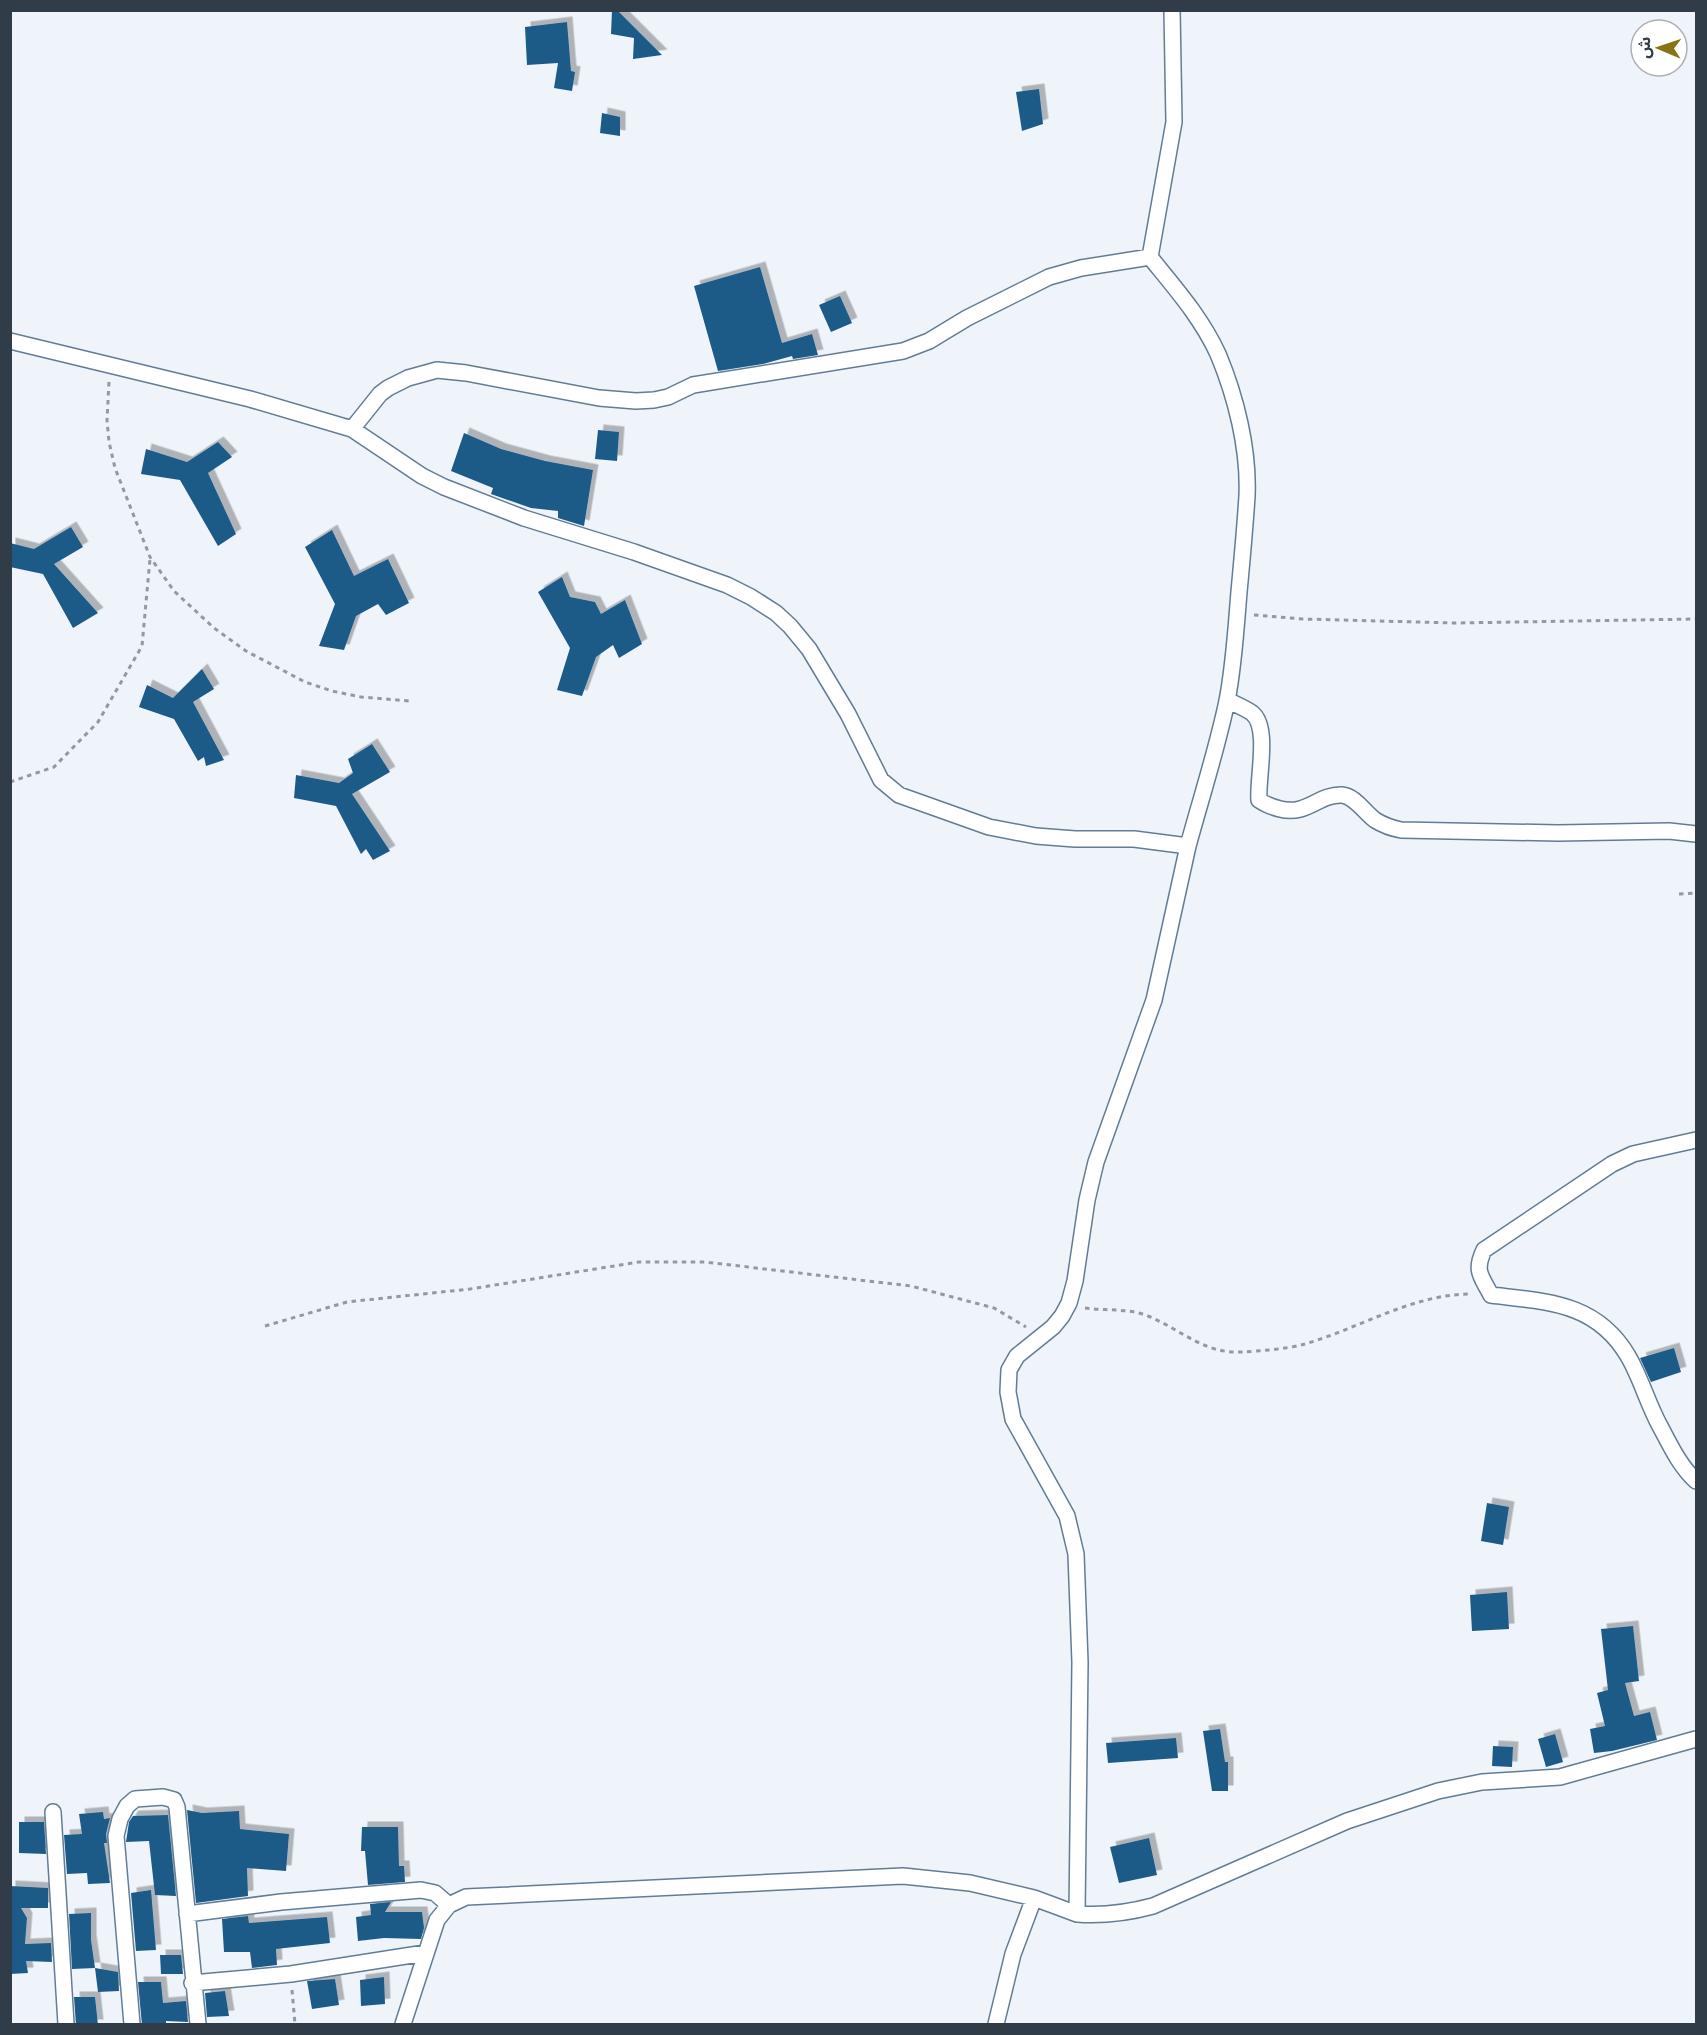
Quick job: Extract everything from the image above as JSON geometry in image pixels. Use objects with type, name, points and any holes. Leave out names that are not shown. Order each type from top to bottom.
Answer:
[{"type":"street","points":[[1077,1914],[1080,1662],[1076,1554],[1067,1516],[1012,1419],[1008,1392],[1009,1370],[1017,1356],[1062,1316],[1069,1303],[1096,1162],[1154,1000],[1188,846],[1227,700],[1237,611],[1246,478],[1244,445],[1234,401],[1218,356],[1190,306],[1150,257],[1174,122],[1172,10]]},
{"type":"street","points":[[352,429],[380,394],[388,388],[408,378],[437,370],[466,373],[599,398],[647,401],[668,397],[693,385],[903,351],[929,341],[967,318],[1049,277],[1081,268],[1150,257]]},
{"type":"street","points":[[10,341],[250,399],[352,429],[422,476],[444,487],[524,518],[634,552],[727,585],[751,597],[790,626],[809,649],[848,714],[881,780],[899,795],[989,827],[1036,836],[1075,839],[1134,839],[1188,846]]},
{"type":"street","points":[[1227,700],[1254,714],[1259,723],[1262,737],[1258,789],[1259,800],[1266,805],[1292,812],[1326,798],[1346,795],[1387,827],[1401,830],[1558,833],[1669,831],[1696,834]]},
{"type":"street","points":[[1696,1140],[1633,1154],[1612,1164],[1484,1250],[1478,1270],[1491,1294],[1560,1304],[1584,1312],[1609,1330],[1628,1356],[1652,1411],[1676,1455],[1686,1472],[1696,1481]]},
{"type":"street","points":[[403,2025],[437,1920],[449,1905],[466,1897],[903,1876],[970,1883],[1034,1898],[1077,1914],[1099,1916],[1127,1913],[1153,1906],[1347,1821],[1438,1791],[1482,1782],[1560,1777],[1696,1739]]},
{"type":"street","points":[[132,2025],[116,1836],[120,1819],[127,1806],[135,1799],[163,1797],[174,1800],[177,1807],[192,1983],[198,2025]]},
{"type":"street","points":[[53,1812],[66,2025]]},
{"type":"street","points":[[187,1914],[281,1902],[421,1890],[435,1893],[449,1905]]},
{"type":"street","points":[[996,2025],[1013,1954],[1034,1898]]},
{"type":"street","points":[[192,1983],[291,1974],[425,1953]]},
{"type":"path","points":[[111,365],[106,420],[115,468],[150,557],[174,591],[213,628],[246,651],[305,682],[361,697],[410,701]]},
{"type":"path","points":[[10,783],[54,767],[98,722],[142,646],[150,557]]},
{"type":"path","points":[[1237,611],[1260,616],[1303,619],[1455,623],[1696,619]]},
{"type":"path","points":[[1679,894],[1696,893]]},
{"type":"path","points":[[265,1326],[347,1302],[470,1289],[639,1262],[705,1262],[911,1286],[994,1308],[1040,1336]]},
{"type":"path","points":[[1069,1303],[1087,1308],[1119,1309],[1147,1315],[1200,1345],[1238,1352],[1303,1345],[1430,1300],[1455,1294],[1491,1294]]},
{"type":"path","points":[[291,1974],[295,2025]]},
{"type":"building","points":[[612,10],[617,10],[662,55],[633,59],[634,38],[611,34]]},
{"type":"building","points":[[567,22],[571,71],[575,72],[572,91],[554,88],[558,63],[527,65],[525,27]]},
{"type":"building","points":[[1039,89],[1043,124],[1022,131],[1016,92]]},
{"type":"building","points":[[602,113],[620,117],[620,136],[600,133]]},
{"type":"building","points":[[760,267],[782,343],[812,334],[818,355],[793,359],[792,356],[763,364],[718,371],[694,286]]},
{"type":"building","points":[[840,296],[852,323],[831,332],[819,305]]},
{"type":"building","points":[[598,430],[619,432],[617,461],[595,459]]},
{"type":"building","points":[[464,433],[501,449],[545,461],[593,470],[584,526],[558,518],[558,511],[531,508],[491,494],[493,488],[451,471]]},
{"type":"building","points":[[218,442],[232,457],[208,473],[236,534],[218,546],[180,480],[141,474],[146,449],[187,462]]},
{"type":"building","points":[[71,527],[83,547],[54,564],[98,613],[73,628],[43,574],[10,567],[10,543],[34,549]]},
{"type":"building","points":[[332,530],[354,576],[388,559],[409,603],[386,615],[378,604],[356,616],[344,650],[319,646],[335,604],[305,547]]},
{"type":"building","points":[[562,577],[570,597],[595,602],[601,614],[625,600],[642,644],[619,658],[613,645],[596,657],[582,696],[557,690],[570,648],[538,592]]},
{"type":"building","points":[[202,669],[214,689],[193,702],[224,760],[206,766],[204,757],[198,761],[174,719],[139,707],[147,685],[173,698]]},
{"type":"building","points":[[372,744],[390,772],[352,794],[390,851],[373,860],[366,849],[361,854],[336,806],[294,798],[296,775],[339,783],[353,773],[348,759]]},
{"type":"building","points":[[1674,1348],[1681,1372],[1651,1382],[1640,1358]]},
{"type":"building","points":[[1487,1503],[1509,1507],[1503,1545],[1481,1541]]},
{"type":"building","points":[[1507,1592],[1509,1629],[1472,1631],[1470,1595]]},
{"type":"building","points":[[1633,1626],[1639,1681],[1625,1683],[1634,1716],[1650,1712],[1657,1740],[1594,1753],[1590,1729],[1605,1726],[1597,1693],[1608,1690],[1601,1629]]},
{"type":"building","points":[[1220,1729],[1225,1762],[1228,1762],[1228,1791],[1212,1791],[1203,1731]]},
{"type":"building","points":[[1555,1734],[1563,1762],[1546,1767],[1538,1739]]},
{"type":"building","points":[[1176,1738],[1178,1758],[1108,1763],[1106,1743]]},
{"type":"building","points":[[1493,1746],[1513,1747],[1512,1767],[1492,1766]]},
{"type":"building","points":[[187,1810],[202,1813],[239,1811],[240,1829],[289,1834],[286,1871],[247,1868],[248,1896],[196,1903]]},
{"type":"building","points":[[103,1812],[104,1819],[110,1818],[106,1834],[107,1843],[104,1843],[110,1883],[88,1884],[87,1873],[67,1874],[64,1835],[82,1834],[79,1814]]},
{"type":"building","points":[[168,1815],[176,1896],[155,1895],[149,1841],[126,1842],[129,1822],[133,1816]]},
{"type":"building","points":[[19,1822],[44,1822],[46,1854],[19,1853]]},
{"type":"building","points":[[362,1827],[398,1827],[399,1866],[404,1866],[405,1882],[368,1885],[365,1851],[361,1851]]},
{"type":"building","points":[[1149,1838],[1157,1875],[1119,1883],[1110,1847]]},
{"type":"building","points":[[10,1886],[48,1888],[48,1908],[21,1908],[27,1918],[25,1944],[51,1943],[52,1962],[26,1961],[28,1973],[10,1974]]},
{"type":"building","points":[[151,1890],[156,1950],[136,1951],[131,1893]]},
{"type":"building","points":[[391,1902],[385,1912],[422,1912],[424,1928],[421,1939],[384,1938],[358,1941],[356,1917],[371,1915],[370,1904]]},
{"type":"building","points":[[91,1913],[91,1940],[95,1968],[72,1969],[69,1914]]},
{"type":"building","points":[[248,1916],[249,1923],[327,1917],[330,1943],[276,1949],[277,1965],[252,1968],[250,1952],[224,1952],[222,1919]]},
{"type":"building","points":[[160,1955],[181,1955],[183,1974],[161,1974]]},
{"type":"building","points":[[95,1968],[118,1972],[119,1991],[98,1992]]},
{"type":"building","points":[[384,1977],[385,2004],[361,2006],[360,1980]]},
{"type":"building","points":[[335,1979],[339,2005],[312,2009],[307,1981]]},
{"type":"building","points":[[138,1982],[161,1982],[163,2003],[186,2001],[188,2022],[166,2021],[166,2025],[142,2025]]},
{"type":"building","points":[[225,1991],[229,2016],[207,2017],[205,1993]]},
{"type":"building","points":[[74,1997],[95,1997],[98,2025],[76,2025]]}]
